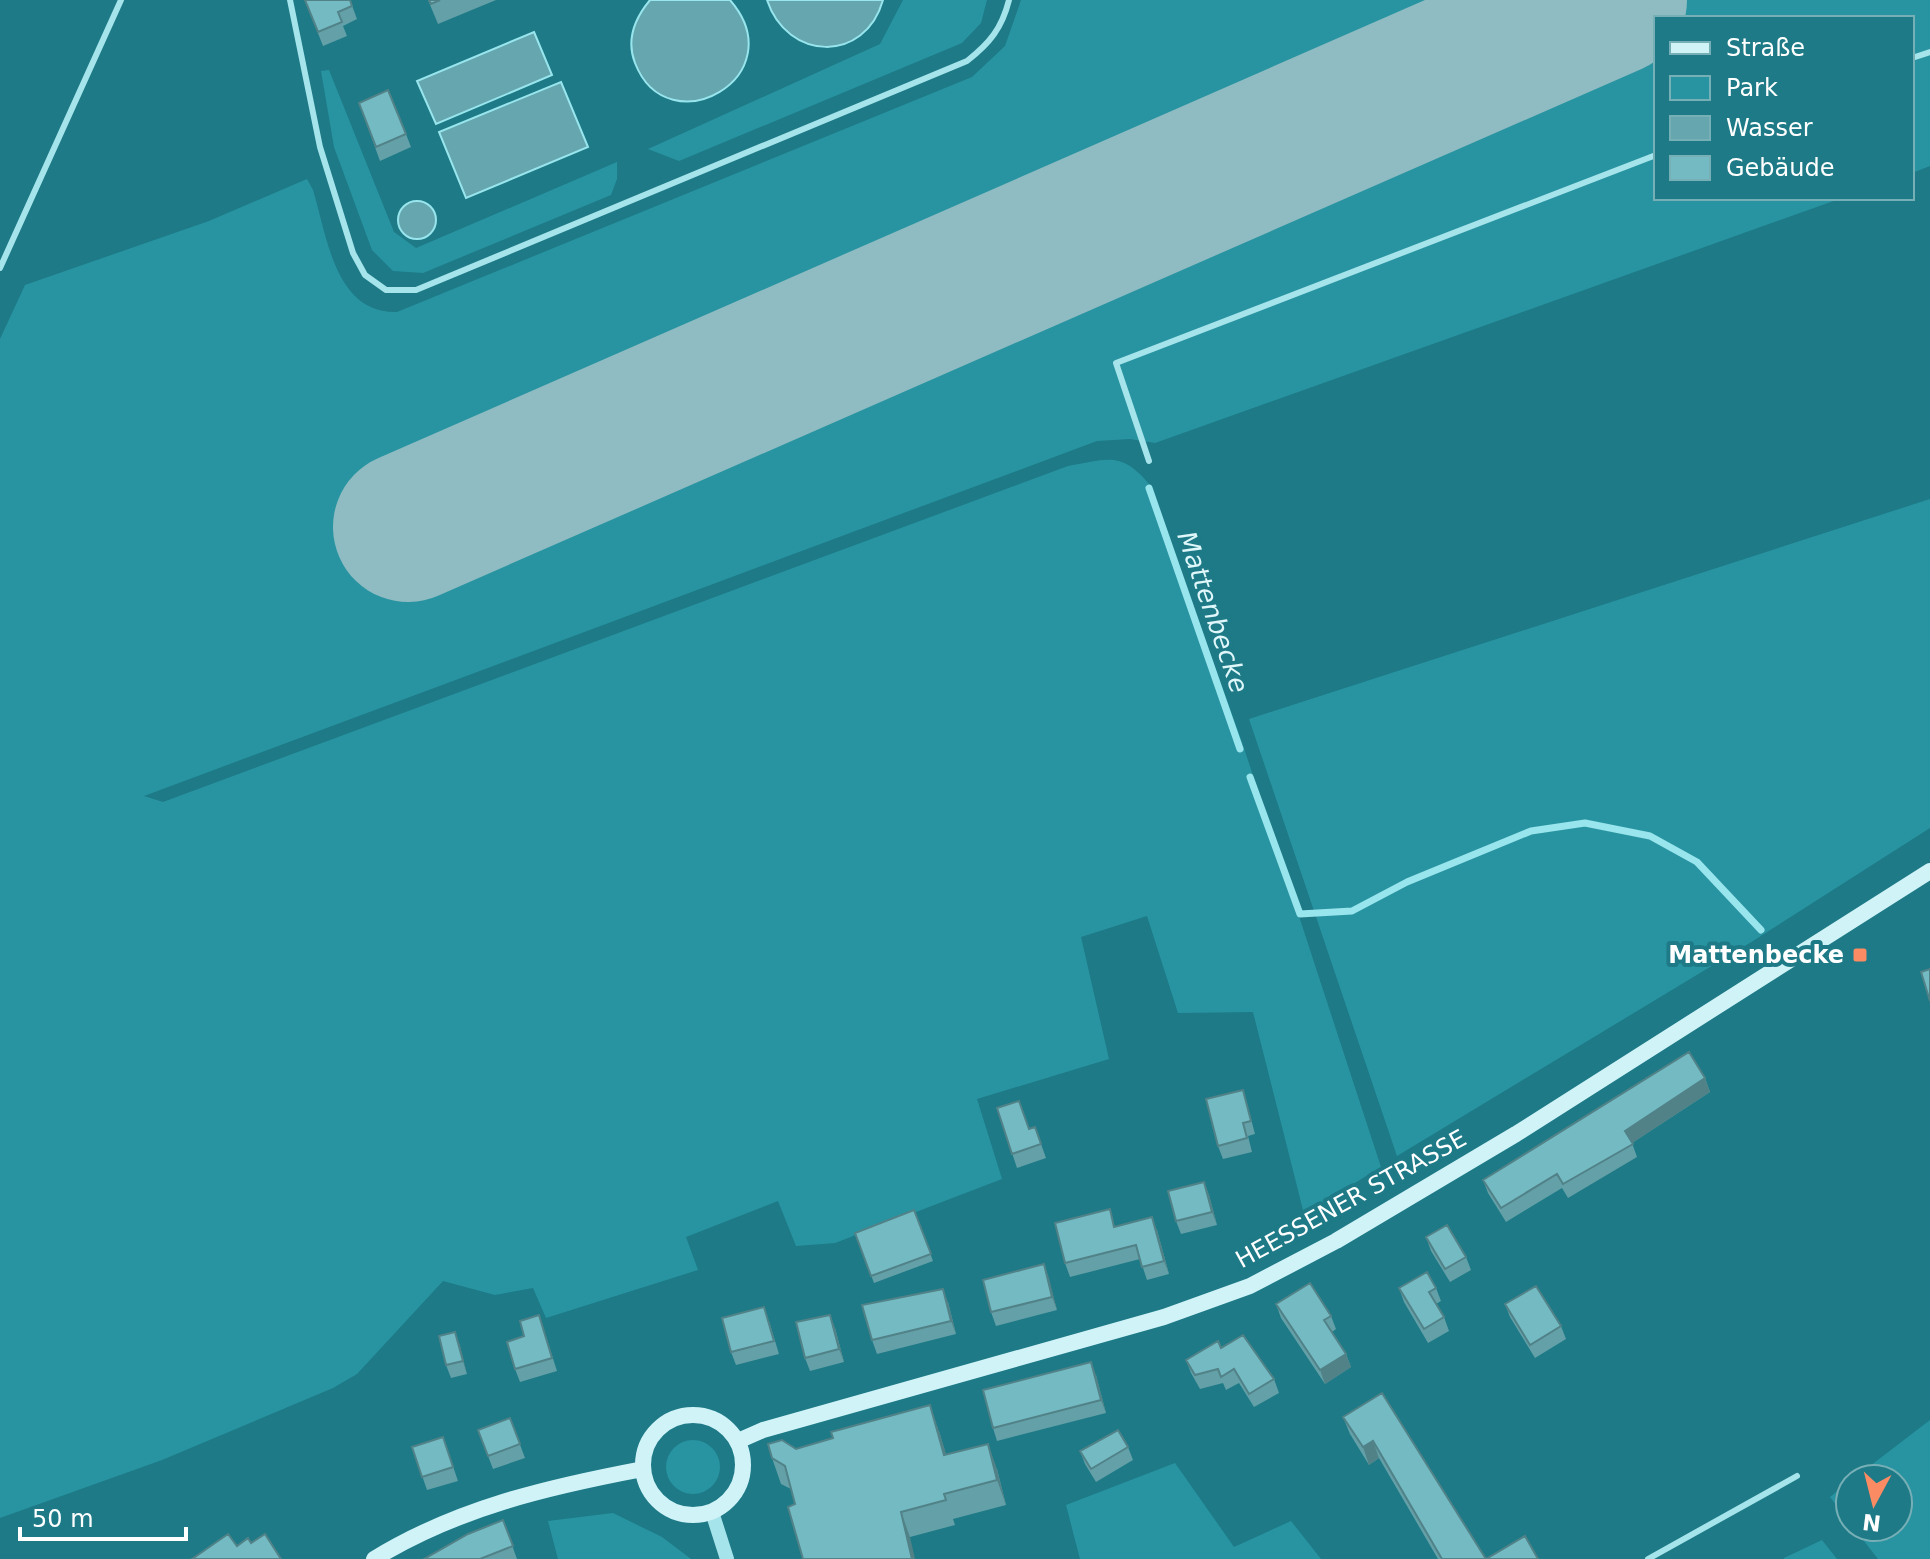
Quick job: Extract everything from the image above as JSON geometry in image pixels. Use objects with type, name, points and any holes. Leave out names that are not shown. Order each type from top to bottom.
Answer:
[{"type":"main road","name":"HEESSENER STRASSE","points":[[738,1441],[778,1425],[1164,1317],[1250,1286],[1336,1241],[1516,1134],[1930,871]]},
{"type":"main road","points":[[696,1415],[713,1418],[738,1441],[743,1457],[737,1490],[712,1512],[697,1515],[667,1507],[647,1484],[643,1469],[645,1452],[652,1436],[664,1424],[679,1417],[696,1415]]},
{"type":"main road","points":[[374,1559],[449,1519],[523,1494],[643,1469]]},
{"type":"street","points":[[712,1512],[727,1559]]},
{"type":"lane","points":[[0,268],[121,0]]},
{"type":"lane","points":[[290,0],[320,147],[353,253],[365,275],[386,290],[416,290],[967,61],[990,43],[1003,22],[1009,0]]},
{"type":"lane","points":[[1149,461],[1116,363],[1654,156]]},
{"type":"lane","points":[[1648,1559],[1797,1476]]},
{"type":"green space","points":[[903,0],[987,0],[981,23],[962,43],[679,161],[648,149],[880,44]]},
{"type":"green space","points":[[1021,0],[1930,0],[1930,166],[1914,172],[1914,16],[1654,16],[1654,200],[1836,200],[1155,443],[1130,439],[1097,441],[144,796],[163,802],[1068,466],[1104,460],[1122,462],[1150,485],[1242,742],[1381,1167],[1304,1214],[1253,1012],[1178,1013],[1147,916],[1081,937],[1109,1059],[977,1099],[1002,1179],[835,1243],[796,1246],[778,1201],[686,1237],[698,1270],[546,1318],[533,1288],[495,1295],[443,1281],[357,1374],[333,1388],[162,1460],[0,1518],[0,339],[25,285],[209,221],[307,179],[313,190],[329,249],[347,286],[360,300],[376,309],[397,312],[972,77],[1005,46]]},
{"type":"green space","points":[[329,70],[394,232],[416,248],[617,162],[617,179],[611,195],[423,273],[393,271],[372,250],[334,147],[321,71]]},
{"type":"green space","points":[[1930,499],[1930,828],[1753,941],[1397,1156],[1249,719]]},
{"type":"green space","points":[[1930,1420],[1930,1559],[1878,1559],[1866,1543],[1914,1543],[1914,1463],[1874,1463]]},
{"type":"green space","points":[[693,1440],[704,1442],[712,1448],[718,1456],[718,1478],[712,1486],[704,1492],[693,1494],[682,1492],[674,1486],[668,1478],[666,1467],[668,1456],[674,1448],[682,1442]]},
{"type":"green space","points":[[1175,1463],[1234,1547],[1291,1521],[1321,1559],[1080,1559],[1066,1505]]},
{"type":"green space","points":[[613,1513],[662,1537],[691,1559],[558,1559],[548,1521]]},
{"type":"green space","points":[[1822,1540],[1837,1559],[1784,1559],[1784,1558]]},
{"type":"water","points":[[650,0],[730,0],[746,28],[748,54],[738,76],[720,92],[697,100],[673,100],[651,88],[635,63],[631,46],[636,22]]},
{"type":"water","points":[[767,0],[883,0],[874,21],[860,36],[844,44],[826,47],[808,44],[791,35],[777,20]]},
{"type":"water","points":[[534,32],[552,75],[436,124],[417,81]]},
{"type":"water","points":[[561,82],[588,147],[466,198],[439,132]]},
{"type":"water","points":[[417,201],[430,207],[436,220],[430,233],[417,239],[404,233],[398,220],[404,207]]},
{"type":"building","points":[[305,0],[350,0],[352,6],[338,12],[342,22],[318,32]]},
{"type":"building","points":[[388,90],[406,134],[376,147],[359,103]]},
{"type":"building","points":[[1930,969],[1930,1001],[1921,972]]},
{"type":"building","points":[[1689,1052],[1705,1078],[1625,1131],[1633,1144],[1563,1184],[1557,1174],[1501,1208],[1483,1180]]},
{"type":"building","points":[[1243,1090],[1251,1121],[1243,1123],[1247,1138],[1218,1146],[1206,1099]]},
{"type":"building","points":[[1019,1101],[1029,1129],[1035,1127],[1041,1144],[1012,1154],[997,1108]]},
{"type":"building","points":[[1204,1182],[1212,1212],[1176,1221],[1168,1191]]},
{"type":"building","points":[[1110,1209],[1114,1227],[1152,1217],[1164,1261],[1142,1267],[1136,1245],[1065,1263],[1055,1223]]},
{"type":"building","points":[[914,1210],[931,1254],[871,1276],[855,1233]]},
{"type":"building","points":[[1447,1225],[1466,1257],[1445,1269],[1426,1237]]},
{"type":"building","points":[[1044,1264],[1052,1297],[991,1312],[983,1280]]},
{"type":"building","points":[[1427,1272],[1436,1288],[1429,1292],[1444,1317],[1424,1329],[1399,1288]]},
{"type":"building","points":[[1310,1283],[1331,1316],[1324,1320],[1346,1354],[1320,1370],[1276,1304]]},
{"type":"building","points":[[1536,1286],[1561,1326],[1530,1345],[1505,1304]]},
{"type":"building","points":[[943,1289],[951,1321],[872,1340],[862,1305]]},
{"type":"building","points":[[764,1307],[774,1341],[731,1352],[722,1318]]},
{"type":"building","points":[[539,1315],[552,1358],[515,1369],[507,1342],[524,1336],[520,1321]]},
{"type":"building","points":[[830,1315],[839,1349],[805,1358],[796,1322]]},
{"type":"building","points":[[455,1332],[463,1361],[446,1365],[439,1336]]},
{"type":"building","points":[[1243,1335],[1274,1379],[1249,1394],[1234,1369],[1221,1377],[1218,1369],[1195,1375],[1186,1360],[1218,1341],[1221,1348]]},
{"type":"building","points":[[1091,1362],[1101,1400],[993,1428],[983,1390]]},
{"type":"building","points":[[1382,1393],[1486,1559],[1442,1559],[1373,1441],[1363,1447],[1343,1417]]},
{"type":"building","points":[[930,1405],[944,1455],[988,1444],[997,1480],[944,1494],[946,1500],[901,1512],[912,1559],[803,1559],[788,1507],[795,1504],[785,1466],[772,1458],[768,1444],[782,1440],[796,1449],[833,1438],[831,1432]]},
{"type":"building","points":[[510,1418],[520,1444],[488,1456],[478,1430]]},
{"type":"building","points":[[1118,1430],[1128,1447],[1091,1469],[1080,1451]]},
{"type":"building","points":[[443,1437],[453,1467],[422,1477],[412,1447]]},
{"type":"building","points":[[503,1520],[513,1546],[480,1559],[424,1559],[468,1534]]},
{"type":"building","points":[[228,1534],[237,1546],[248,1538],[251,1543],[265,1534],[281,1559],[192,1559]]},
{"type":"building","points":[[1525,1536],[1538,1559],[1486,1559]]},
{"type":"waterway","name":"Mattenbecke","points":[[1149,488],[1240,749]]},
{"type":"waterway","name":"Mattenbecke","points":[[1250,777],[1300,914],[1352,911],[1407,882],[1531,831],[1585,823],[1650,836],[1697,862],[1761,930]]},
{"type":"runway","points":[[408,527],[1612,0]]},
{"type":"place","name":"Mattenbecke","points":[[1860,955]]}]
